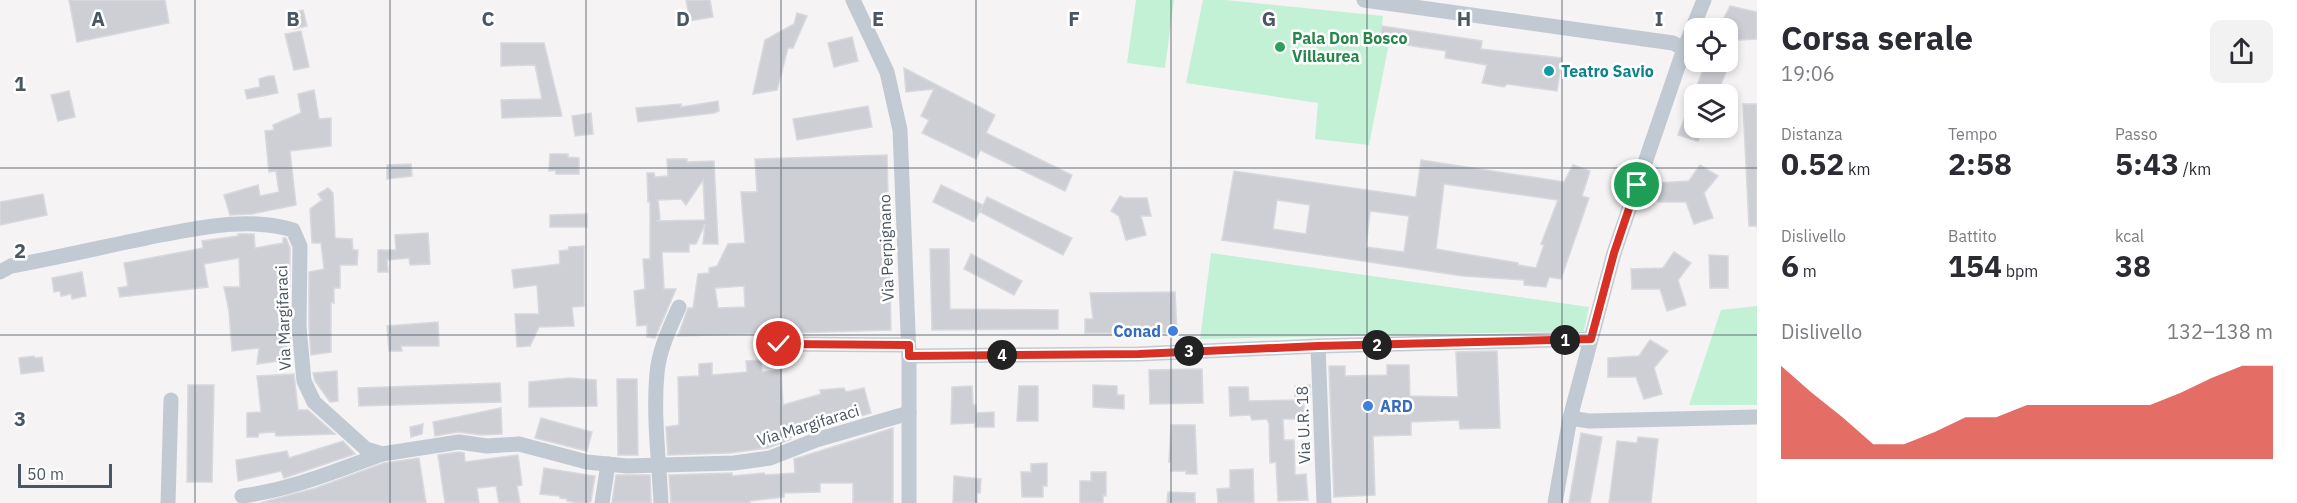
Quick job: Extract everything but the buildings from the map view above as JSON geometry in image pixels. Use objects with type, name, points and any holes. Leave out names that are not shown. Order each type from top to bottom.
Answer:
[{"type":"street","name":"Via Perpignano","points":[[853,0],[886,72],[900,130],[909,350],[909,503]]},
{"type":"street","points":[[1364,0],[1673,43],[1684,49],[1614,253],[1570,418],[1555,503]]},
{"type":"street","points":[[1697,18],[1704,0]]},
{"type":"street","name":"Via Margifaraci","points":[[0,272],[11,266],[123,242],[227,224],[274,224],[293,230],[300,246],[299,327],[304,381],[314,402],[366,449],[382,454],[459,442],[487,446],[519,444],[587,462],[608,464],[734,463],[770,458],[816,440],[909,413]]},
{"type":"street","points":[[661,503],[657,371],[667,334],[679,307]]},
{"type":"street","points":[[779,344],[909,350],[1139,354],[1318,346],[1591,339]]},
{"type":"street","name":"Via U.R. 18","points":[[1318,346],[1324,503]]},
{"type":"street","points":[[168,503],[171,400]]},
{"type":"street","points":[[1570,418],[1589,422],[1757,417]]},
{"type":"street","points":[[242,496],[282,489],[312,480],[382,454]]},
{"type":"street","points":[[602,503],[608,464]]},
{"type":"green space","points":[[1136,0],[1174,0],[1165,68],[1127,63]]},
{"type":"green space","points":[[1203,0],[1225,0],[1383,16],[1380,41],[1389,43],[1369,145],[1315,139],[1318,103],[1186,83]]},
{"type":"green space","points":[[1211,253],[1589,307],[1584,331],[1200,339]]},
{"type":"green space","points":[[1757,306],[1757,405],[1689,405],[1721,310]]},
{"type":"place","name":"Pala Don Bosco Villaurea","points":[[1280,47]]},
{"type":"place","name":"Teatro Savio","points":[[1549,71]]},
{"type":"place","name":"Conad","points":[[1173,331]]},
{"type":"place","name":"ARD","points":[[1368,406]]},
{"type":"route","points":[[779,344],[909,345],[909,356],[1139,354],[1257,348],[1591,339],[1614,253],[1637,185]]}]
